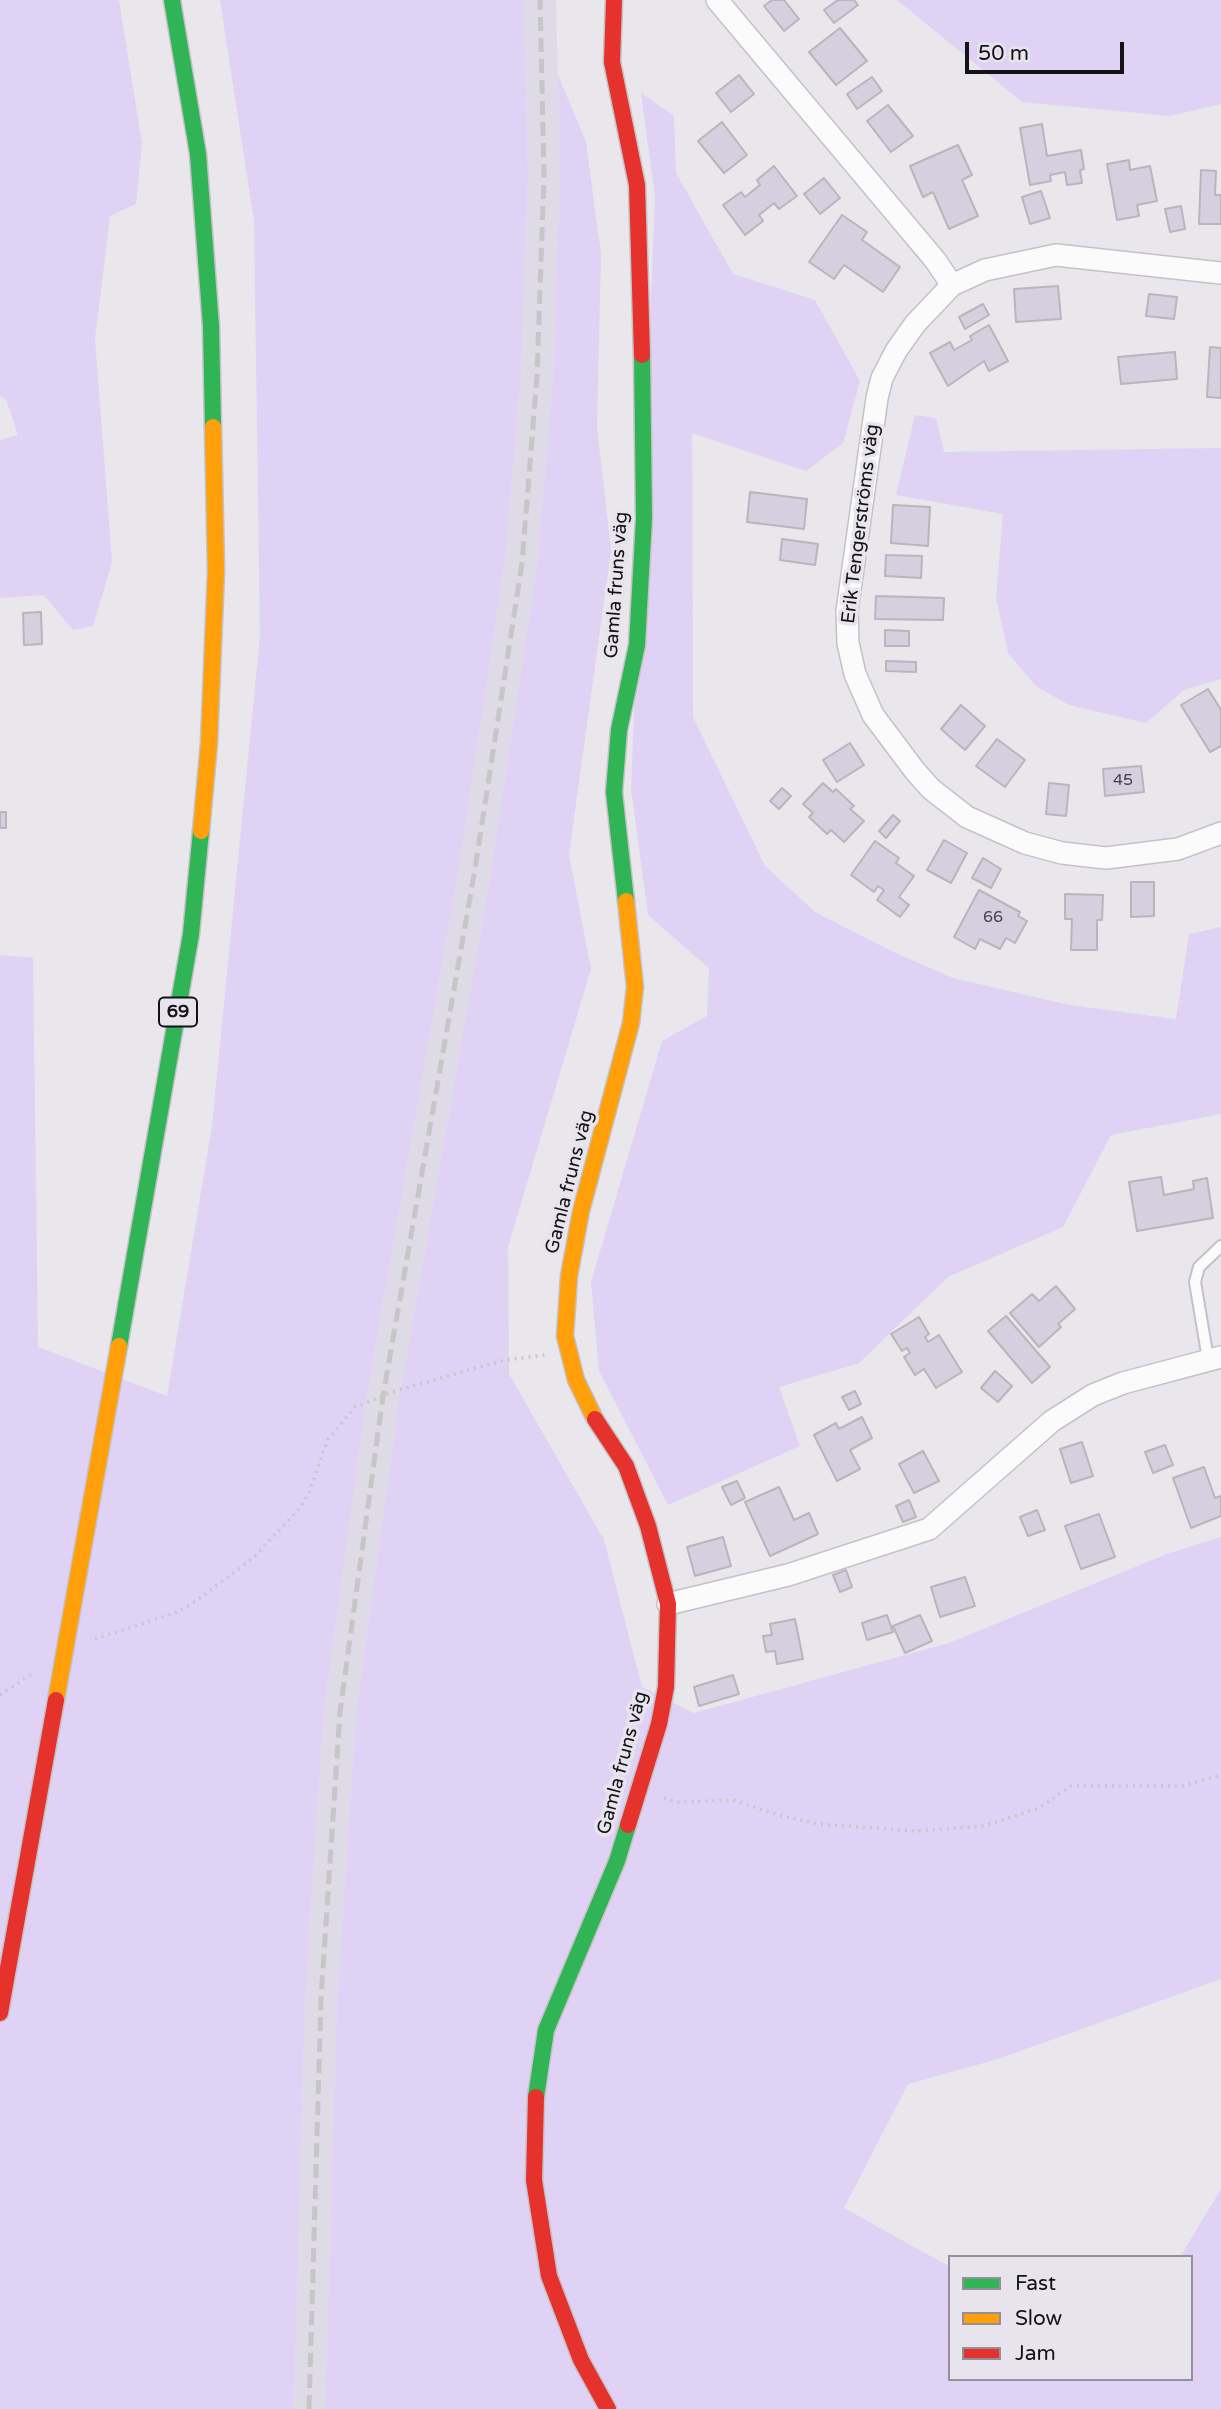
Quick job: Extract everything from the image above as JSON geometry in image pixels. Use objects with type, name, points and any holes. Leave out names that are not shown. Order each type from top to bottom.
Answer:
[{"type":"street","name":"69","points":[[0,2013],[191,934],[209,743],[216,571],[211,326],[198,154],[172,0]]},
{"type":"street","name":"Gamla fruns väg","points":[[608,2409],[581,2360],[549,2276],[534,2180],[533,2113],[547,2030],[612,1873],[659,1724],[666,1687],[668,1604],[648,1526],[626,1466],[588,1408],[567,1350],[565,1336],[569,1276],[578,1224],[631,1023],[635,987],[614,792],[619,730],[637,645],[644,518],[641,307],[637,185],[612,62],[614,0]]},
{"type":"street","points":[[716,0],[935,261],[952,285]]},
{"type":"street","name":"Erik Tengerströms väg","points":[[1221,273],[1056,255],[985,270],[952,285],[915,324],[895,351],[877,398],[848,611],[848,643],[855,674],[873,715],[893,746],[931,789],[967,817],[1025,843],[1062,853],[1106,858],[1178,849],[1221,833]]},
{"type":"street","points":[[668,1604],[788,1575],[929,1529],[1052,1421],[1093,1395],[1123,1383],[1214,1358]]},
{"type":"lane","points":[[1214,1358],[1195,1282],[1199,1267],[1221,1246]]},
{"type":"path","points":[[65,1655],[101,1636],[175,1613],[196,1601],[253,1558],[301,1507],[310,1492],[328,1439],[355,1407],[397,1390],[505,1360],[567,1350]]},
{"type":"path","points":[[0,1695],[34,1672]]},
{"type":"path","points":[[639,1790],[679,1802],[733,1800],[781,1816],[819,1824],[915,1831],[984,1826],[1039,1808],[1071,1786],[1182,1786],[1221,1775]]},
{"type":"shaded area","points":[[0,0],[119,0],[142,144],[136,204],[110,216],[95,339],[112,562],[93,626],[73,630],[44,595],[0,598],[0,440],[18,435],[6,399],[0,396]]},
{"type":"shaded area","points":[[220,0],[524,0],[528,175],[521,375],[505,561],[459,867],[367,1395],[324,1710],[305,1998],[294,2409],[0,2409],[0,955],[33,958],[38,1347],[167,1396],[212,1126],[260,636],[254,221]]},
{"type":"shaded area","points":[[524,0],[556,0],[560,175],[553,377],[537,565],[491,872],[399,1400],[356,1714],[337,2000],[325,2409],[294,2409],[305,1998],[324,1710],[367,1395],[459,867],[505,561],[521,375],[528,175]]},
{"type":"shaded area","points":[[897,0],[1221,0],[1221,104],[1170,116],[1022,102]]},
{"type":"shaded area","points":[[558,75],[586,142],[601,254],[597,427],[611,551],[569,854],[591,969],[508,1247],[509,1374],[604,1540],[642,1687],[694,1713],[949,1643],[1167,1554],[1221,1537],[1221,1979],[998,2059],[908,2084],[844,2208],[948,2266],[948,2381],[1193,2381],[1193,2255],[1181,2255],[1221,2189],[1221,2409],[325,2409],[337,2000],[356,1714],[399,1400],[491,872],[537,565],[553,377],[560,175]]},
{"type":"shaded area","points":[[641,93],[674,116],[676,173],[733,274],[815,300],[860,381],[843,443],[806,471],[692,433],[693,717],[765,866],[815,912],[891,951],[953,978],[1069,1005],[1176,1019],[1189,934],[1221,927],[1221,1114],[1111,1135],[1063,1227],[948,1277],[859,1363],[779,1387],[800,1446],[668,1505],[599,1371],[591,1282],[662,1041],[707,1016],[709,968],[648,915],[631,788],[655,197]]},
{"type":"shaded area","points":[[915,415],[936,418],[944,452],[1221,448],[1221,679],[1184,690],[1146,723],[1069,705],[1036,686],[1008,653],[996,598],[1003,514],[896,495]]},
{"type":"building","points":[[772,0],[784,0],[799,19],[784,31],[764,6]]},
{"type":"building","points":[[838,0],[854,0],[858,5],[834,23],[824,10]]},
{"type":"building","points":[[840,28],[867,61],[836,85],[809,52]]},
{"type":"building","points":[[739,75],[754,94],[731,112],[716,93]]},
{"type":"building","points":[[872,77],[882,91],[857,109],[847,94]]},
{"type":"building","points":[[888,105],[913,136],[891,152],[867,121]]},
{"type":"building","points":[[722,122],[747,155],[724,173],[698,141]]},
{"type":"building","points":[[1042,124],[1047,156],[1081,150],[1084,169],[1080,170],[1082,183],[1067,185],[1065,172],[1050,175],[1051,181],[1030,185],[1020,128]]},
{"type":"building","points":[[958,145],[972,175],[962,180],[978,216],[949,229],[933,192],[923,197],[910,166]]},
{"type":"building","points":[[1129,160],[1130,170],[1150,166],[1157,201],[1137,205],[1139,216],[1117,220],[1107,164]]},
{"type":"building","points":[[774,166],[797,196],[779,209],[774,203],[759,215],[763,221],[745,235],[723,205],[741,192],[745,197],[760,185],[757,180]]},
{"type":"building","points":[[1201,170],[1216,171],[1215,195],[1221,195],[1221,224],[1199,224]]},
{"type":"building","points":[[824,178],[840,198],[820,214],[804,194]]},
{"type":"building","points":[[1041,191],[1050,218],[1030,224],[1022,197]]},
{"type":"building","points":[[1181,206],[1185,229],[1170,232],[1165,209]]},
{"type":"building","points":[[842,215],[867,232],[862,240],[900,267],[883,292],[844,265],[834,279],[809,262]]},
{"type":"building","points":[[1058,286],[1061,319],[1016,322],[1014,289]]},
{"type":"building","points":[[1149,294],[1177,297],[1174,319],[1146,316]]},
{"type":"building","points":[[983,304],[989,315],[965,329],[959,317]]},
{"type":"building","points":[[989,325],[1008,361],[989,371],[984,361],[948,386],[930,353],[950,342],[954,350],[972,340],[970,336]]},
{"type":"building","points":[[1210,347],[1221,348],[1221,398],[1207,397]]},
{"type":"building","points":[[1175,352],[1177,379],[1121,384],[1118,357]]},
{"type":"building","points":[[750,492],[807,499],[804,529],[747,522]]},
{"type":"building","points":[[893,505],[930,507],[928,546],[891,543]]},
{"type":"building","points":[[782,539],[818,544],[815,565],[780,560]]},
{"type":"building","points":[[886,555],[922,556],[921,578],[885,576]]},
{"type":"building","points":[[876,596],[944,598],[943,620],[875,619]]},
{"type":"building","points":[[41,612],[42,644],[24,645],[23,613]]},
{"type":"building","points":[[885,630],[909,631],[909,646],[885,646]]},
{"type":"building","points":[[886,661],[916,662],[916,672],[886,671]]},
{"type":"building","points":[[1208,689],[1221,710],[1221,746],[1210,752],[1181,705]]},
{"type":"building","points":[[961,705],[985,726],[965,750],[941,729]]},
{"type":"building","points":[[997,739],[1025,760],[1005,787],[976,766]]},
{"type":"building","points":[[850,743],[864,765],[837,782],[823,760]]},
{"type":"building","points":[[1141,766],[1144,792],[1105,796],[1103,769]]},
{"type":"building","points":[[823,783],[833,792],[836,789],[854,806],[850,809],[864,821],[844,842],[831,830],[827,834],[809,817],[813,813],[803,804]]},
{"type":"building","points":[[1049,783],[1069,785],[1066,816],[1046,814]]},
{"type":"building","points":[[782,788],[791,796],[779,809],[770,801]]},
{"type":"building","points":[[0,812],[6,812],[6,828],[0,828]]},
{"type":"building","points":[[893,815],[900,821],[886,838],[879,831]]},
{"type":"building","points":[[944,840],[967,853],[951,883],[927,870]]},
{"type":"building","points":[[875,841],[899,858],[896,863],[914,876],[899,897],[909,905],[900,917],[877,900],[884,890],[878,886],[874,892],[851,875]]},
{"type":"building","points":[[983,858],[1001,869],[991,888],[972,878]]},
{"type":"building","points":[[1131,882],[1154,882],[1154,916],[1131,917]]},
{"type":"building","points":[[979,890],[1020,912],[1018,916],[1027,921],[1015,943],[1006,938],[1000,949],[980,939],[975,949],[954,937]]},
{"type":"building","points":[[1065,894],[1103,895],[1102,920],[1097,920],[1097,950],[1071,950],[1072,919],[1065,919]]},
{"type":"building","points":[[1161,1177],[1164,1195],[1194,1189],[1193,1181],[1207,1178],[1213,1218],[1137,1231],[1129,1182]]},
{"type":"building","points":[[1056,1286],[1075,1309],[1058,1324],[1061,1327],[1039,1347],[1010,1313],[1032,1294],[1039,1301]]},
{"type":"building","points":[[1006,1316],[1050,1367],[1032,1383],[988,1331]]},
{"type":"building","points":[[919,1317],[929,1334],[925,1337],[928,1342],[939,1335],[962,1372],[936,1388],[924,1369],[915,1375],[904,1357],[910,1353],[907,1348],[902,1351],[891,1334]]},
{"type":"building","points":[[995,1371],[1012,1386],[998,1402],[981,1388]]},
{"type":"building","points":[[855,1391],[861,1404],[849,1410],[842,1397]]},
{"type":"building","points":[[862,1417],[872,1438],[850,1450],[860,1469],[837,1481],[814,1435],[836,1423],[839,1429]]},
{"type":"building","points":[[1082,1442],[1093,1476],[1071,1483],[1060,1449]]},
{"type":"building","points":[[1165,1445],[1173,1465],[1153,1473],[1145,1452]]},
{"type":"building","points":[[923,1451],[939,1481],[914,1493],[899,1464]]},
{"type":"building","points":[[1204,1467],[1215,1498],[1221,1496],[1221,1516],[1191,1528],[1173,1478]]},
{"type":"building","points":[[737,1481],[745,1498],[731,1505],[722,1487]]},
{"type":"building","points":[[779,1487],[794,1520],[809,1513],[818,1534],[770,1556],[745,1502]]},
{"type":"building","points":[[909,1500],[916,1517],[903,1522],[896,1506]]},
{"type":"building","points":[[1037,1510],[1045,1530],[1028,1536],[1020,1517]]},
{"type":"building","points":[[1099,1514],[1115,1557],[1081,1569],[1065,1526]]},
{"type":"building","points":[[723,1537],[731,1566],[695,1576],[687,1547]]},
{"type":"building","points":[[846,1570],[852,1587],[840,1592],[833,1575]]},
{"type":"building","points":[[965,1577],[975,1606],[940,1617],[931,1587]]},
{"type":"building","points":[[887,1615],[893,1632],[867,1640],[862,1623]]},
{"type":"building","points":[[920,1615],[932,1641],[905,1653],[893,1626]]},
{"type":"building","points":[[795,1619],[803,1659],[777,1664],[775,1651],[766,1652],[763,1636],[772,1635],[770,1624]]},
{"type":"building","points":[[733,1675],[739,1694],[699,1706],[694,1687]]},
{"type":"railway","points":[[309,2409],[321,1999],[340,1712],[383,1396],[475,869],[522,563],[537,376],[544,175],[540,0]]},
{"type":"traffic: fast","points":[[172,0],[198,154],[211,326],[213,427]]},
{"type":"traffic: fast","points":[[626,901],[614,792],[619,730],[637,645],[644,518],[642,355]]},
{"type":"traffic: fast","points":[[119,1346],[191,934],[201,831]]},
{"type":"traffic: fast","points":[[536,2097],[546,2030],[617,1861],[628,1825]]},
{"type":"traffic: slow","points":[[201,831],[209,743],[216,571],[213,427]]},
{"type":"traffic: slow","points":[[595,1419],[576,1380],[565,1336],[569,1276],[581,1211],[631,1023],[635,987],[626,901]]},
{"type":"traffic: slow","points":[[56,1700],[119,1346]]},
{"type":"traffic: jam","points":[[614,0],[612,62],[637,185],[642,355]]},
{"type":"traffic: jam","points":[[595,1419],[626,1466],[648,1526],[668,1604],[666,1687],[659,1724],[628,1825]]},
{"type":"traffic: jam","points":[[0,2013],[56,1700]]},
{"type":"traffic: jam","points":[[536,2097],[534,2180],[549,2276],[581,2360],[608,2409]]}]
